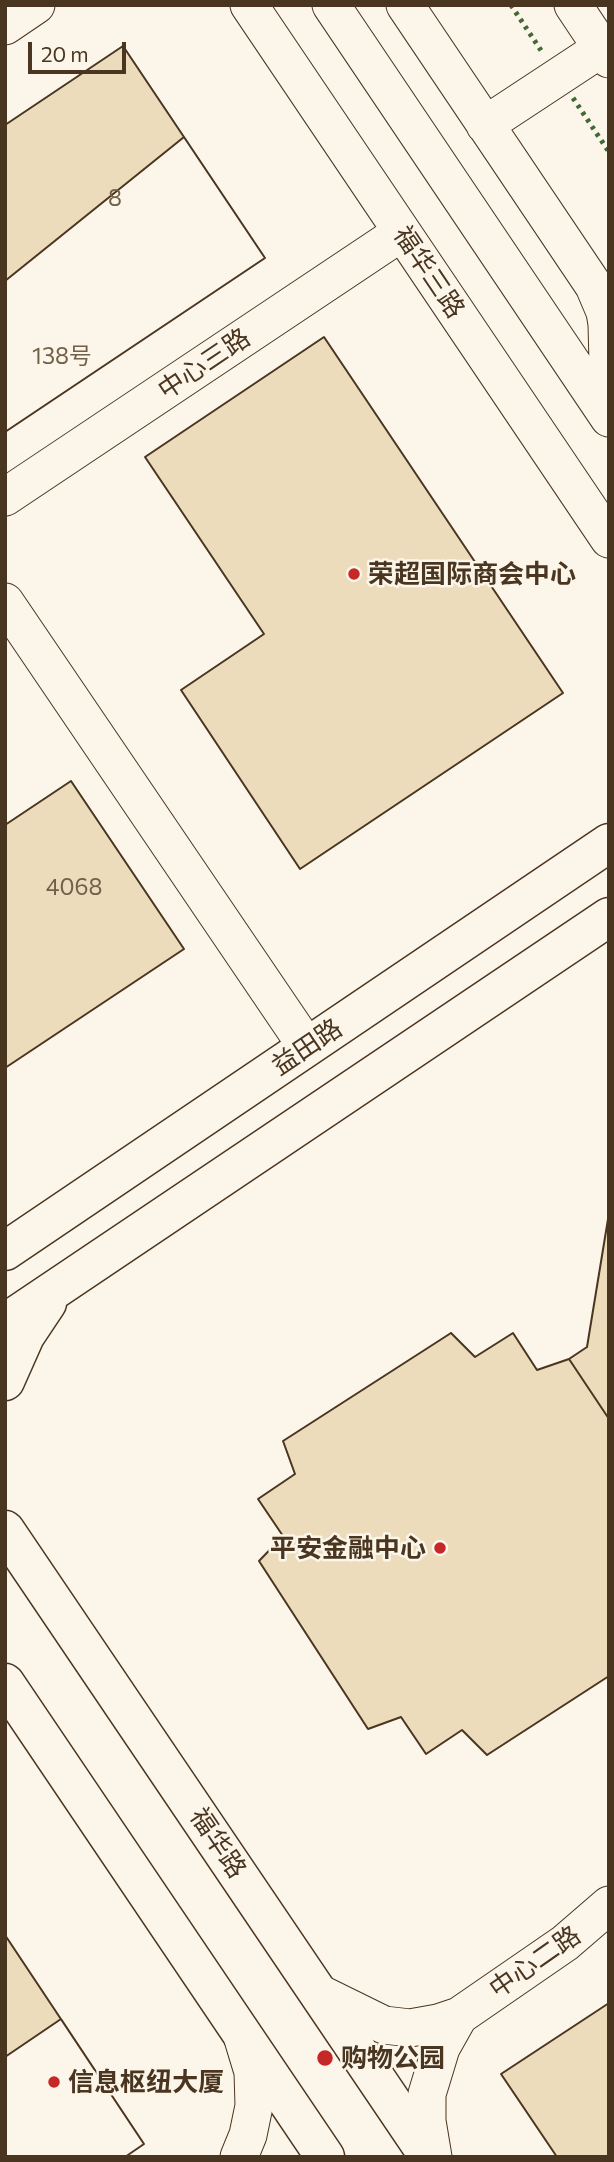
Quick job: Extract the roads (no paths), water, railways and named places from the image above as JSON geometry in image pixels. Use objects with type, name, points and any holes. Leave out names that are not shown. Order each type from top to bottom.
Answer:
[{"type":"main road","name":"益田路","points":[[15,1240],[609,844]]},
{"type":"main road","points":[[5,1324],[609,917]]},
{"type":"main road","points":[[5,1381],[24,1336],[43,1307],[69,1280]]},
{"type":"main road","points":[[5,1502],[34,1573]]},
{"type":"main road","name":"福华路","points":[[5,1530],[431,2157]]},
{"type":"main road","points":[[5,1683],[325,2157]]},
{"type":"street","points":[[5,26],[36,5]]},
{"type":"street","name":"福华三路","points":[[249,5],[609,540]]},
{"type":"street","points":[[331,5],[609,418]]},
{"type":"street","points":[[405,5],[600,300],[607,324],[609,404]]},
{"type":"street","points":[[485,125],[605,53],[573,5]]},
{"type":"street","name":"中心三路","points":[[5,497],[402,232]]},
{"type":"street","points":[[5,602],[307,1047]]},
{"type":"street","name":"中心二路","points":[[321,1994],[372,2020],[396,2027],[424,2026],[459,2016],[565,1943],[609,1906]]},
{"type":"street","name":"中心二路","points":[[431,2157],[427,2094],[441,2048],[459,2016]]},
{"type":"street","points":[[239,2157],[248,2136],[254,2106],[253,2072],[241,2032]]},
{"type":"place","name":"荣超国际商会中心","points":[[354,574]]},
{"type":"place","name":"平安金融中心","points":[[440,1548]]},
{"type":"place","name":"购物公园","points":[[325,2058]]},
{"type":"place","name":"信息枢纽大厦","points":[[54,2082]]}]
